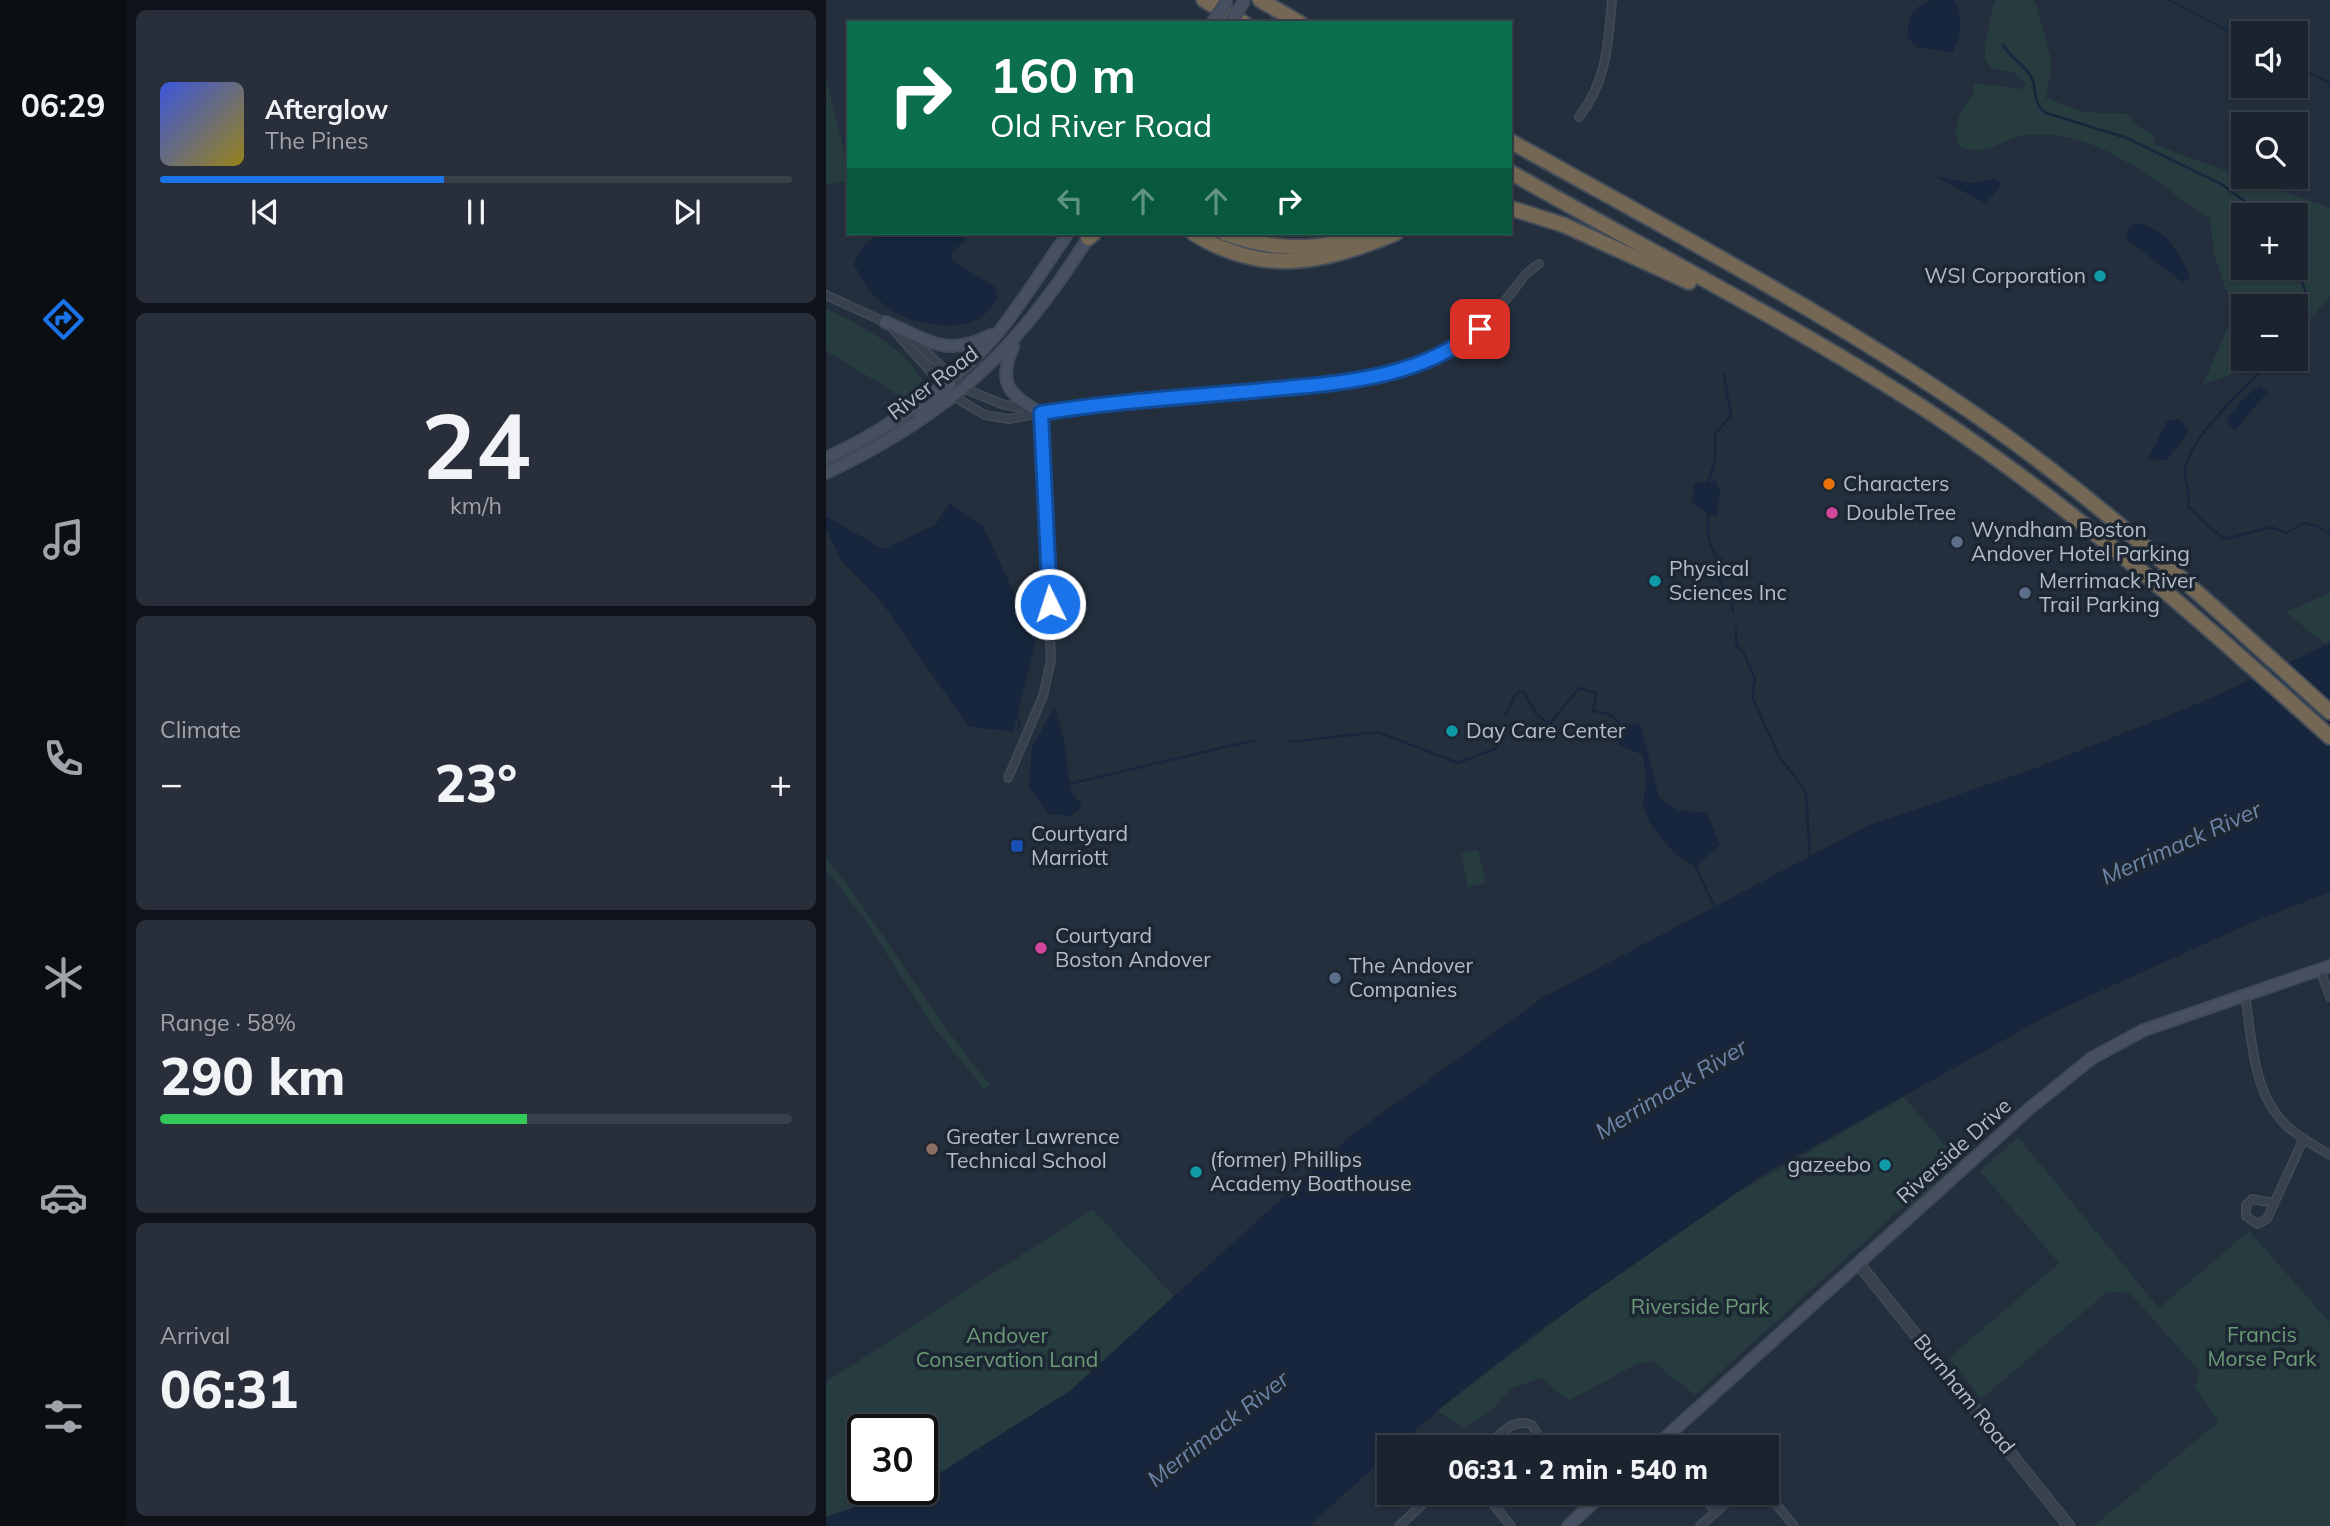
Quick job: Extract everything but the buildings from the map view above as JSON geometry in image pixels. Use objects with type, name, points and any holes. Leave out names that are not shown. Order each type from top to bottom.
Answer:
[{"type":"highway","points":[[1204,0],[1241,21]]},
{"type":"highway","points":[[1260,0],[1297,21]]},
{"type":"highway","points":[[1512,142],[1806,307],[1920,377],[2000,432],[2096,505],[2330,712]]},
{"type":"highway","points":[[1512,173],[1888,386],[1998,460],[2095,532],[2220,638],[2330,737]]},
{"type":"highway","points":[[1512,209],[1564,225],[1755,310]]},
{"type":"highway","points":[[1198,235],[1233,253],[1305,261],[1353,251],[1391,235]]},
{"type":"highway","points":[[1230,235],[1254,243],[1319,246],[1354,235]]},
{"type":"main road","points":[[1213,21],[1228,0]]},
{"type":"main road","points":[[1231,21],[1245,0]]},
{"type":"main road","name":"River Road","points":[[826,472],[888,440],[948,388],[1000,331],[1067,235]]},
{"type":"main road","name":"River Road","points":[[826,458],[948,388],[965,389],[1016,339],[1091,235]]},
{"type":"main road","points":[[885,322],[945,348],[968,346],[1000,331]]},
{"type":"main road","points":[[1016,339],[1004,375],[1014,396],[1041,413]]},
{"type":"main road","name":"Riverside Drive","points":[[1670,1435],[2055,1086],[2092,1058],[2144,1030],[2325,967]]},
{"type":"main road","points":[[1568,1526],[1591,1505]]},
{"type":"street","points":[[1578,117],[1590,102],[1606,65],[1612,0]]},
{"type":"street","points":[[885,322],[948,388],[997,419],[1096,404],[1334,383],[1403,371],[1461,345],[1492,317],[1527,273],[1539,264]]},
{"type":"street","points":[[826,295],[885,322],[920,344],[948,388]]},
{"type":"street","points":[[948,388],[965,389],[1002,404],[1041,413]]},
{"type":"street","points":[[1008,778],[1041,704],[1051,660],[1041,413]]},
{"type":"street","points":[[2325,967],[2330,997]]},
{"type":"street","points":[[2245,995],[2265,1096],[2284,1124],[2330,1155]]},
{"type":"street","points":[[2274,1203],[2304,1139]]},
{"type":"street","name":"Burnham Road","points":[[1858,1263],[2069,1526]]},
{"type":"street","points":[[1500,1435],[1506,1429],[1525,1422],[1532,1425],[1537,1435]]},
{"type":"street","points":[[1399,1526],[1422,1505]]},
{"type":"street","points":[[1494,1505],[1511,1526]]},
{"type":"street","points":[[1710,1505],[1717,1511]]},
{"type":"street","points":[[1713,1505],[1717,1511]]},
{"type":"street","points":[[1700,1526],[1724,1505]]},
{"type":"street","points":[[1777,1505],[1794,1526]]},
{"type":"green space","points":[[1997,0],[2033,0],[2052,63],[2046,98],[2083,112],[2128,114],[2139,127],[2153,134],[2155,145],[2231,172],[2231,189],[2277,189],[2330,208],[2330,296],[2308,323],[2308,294],[2231,294],[2231,304],[2214,254],[2210,218],[2124,160],[2101,149],[2053,135],[2017,137],[1987,149],[1971,150],[1960,147],[1956,132],[1958,118],[1974,93],[1973,83],[2023,89],[2026,83],[2015,73],[1991,68],[1985,58],[1993,6]]},
{"type":"green space","points":[[826,79],[847,162],[847,181],[826,185]]},
{"type":"green space","points":[[826,308],[893,347],[923,381],[904,398],[826,351]]},
{"type":"green space","points":[[2231,320],[2231,371],[2243,371],[2203,384]]},
{"type":"green space","points":[[2330,593],[2330,641],[2324,643],[2286,612]]},
{"type":"green space","points":[[1478,850],[1486,883],[1468,887],[1461,854]]},
{"type":"green space","points":[[826,858],[990,1085],[984,1089],[936,1030],[863,917],[826,870]]},
{"type":"green space","name":"Riverside Park","points":[[1904,1097],[1959,1161],[1906,1211],[1906,1204],[1695,1395],[1652,1361],[1635,1365],[1570,1400],[1540,1378],[1511,1389],[1492,1410],[1464,1428],[1437,1411],[1580,1302],[1737,1193]]},
{"type":"green space","name":"Francis Morse Park","points":[[2018,1137],[2159,1308],[2249,1231],[2330,1323],[2330,1526],[2094,1526],[2218,1422],[2195,1387],[2200,1372],[2130,1293],[2107,1292],[1981,1399],[1949,1358],[2059,1263],[1980,1171]]},
{"type":"green space","name":"Andover Conservation Land","points":[[1092,1209],[1174,1296],[1071,1390],[938,1475],[938,1414],[847,1414],[847,1505],[861,1505],[826,1517],[826,1382]]},
{"type":"water","points":[[1933,0],[1954,0],[1957,8],[1960,33],[1952,53],[1917,47],[1908,37],[1912,13]]},
{"type":"water","points":[[1937,177],[1973,183],[1995,179],[2002,183],[1986,204]]},
{"type":"water","points":[[2139,224],[2156,230],[2170,242],[2190,275],[2188,280],[2182,282],[2128,240],[2126,232],[2131,225]]},
{"type":"water","points":[[878,235],[963,235],[966,240],[953,252],[951,259],[996,288],[997,299],[978,320],[963,324],[938,325],[901,316],[882,303],[853,265],[863,247]]},
{"type":"water","points":[[2259,386],[2268,392],[2234,431],[2226,419],[2244,398]]},
{"type":"water","points":[[2179,419],[2189,431],[2167,460],[2148,459],[2167,421]]},
{"type":"water","points":[[1716,481],[1720,491],[1717,516],[1709,515],[1692,502],[1694,483]]},
{"type":"water","points":[[950,503],[983,526],[1036,641],[1013,732],[968,726],[880,600],[841,560],[826,529],[826,516],[883,549],[935,525]]},
{"type":"water","name":"Merrimack River","points":[[2330,643],[2330,892],[2253,922],[2054,1012],[1759,1177],[1540,1330],[1450,1400],[1411,1435],[1377,1435],[1377,1465],[1309,1526],[826,1526],[826,1517],[861,1505],[938,1505],[938,1474],[1071,1390],[1353,1134],[1542,998],[1867,826],[2033,769],[2202,702]]},
{"type":"water","points":[[1055,707],[1064,741],[1071,791],[1082,806],[1071,816],[1048,814],[1029,787],[1032,746]]},
{"type":"water","points":[[1636,723],[1641,727],[1659,797],[1678,810],[1707,813],[1720,845],[1696,867],[1674,853],[1650,824],[1643,805],[1646,780],[1643,755],[1618,745],[1624,726]]},
{"type":"waterway","points":[[2169,0],[2231,32]]},
{"type":"waterway","points":[[2003,45],[2030,74],[2037,102],[2046,113],[2127,138],[2221,184],[2247,203]]},
{"type":"waterway","points":[[2308,72],[2330,83]]},
{"type":"waterway","points":[[2302,280],[2305,294]]},
{"type":"waterway","points":[[2260,371],[2209,426],[2189,455],[2185,469],[2188,506],[2212,530],[2226,539],[2271,527],[2286,533],[2304,523],[2318,526],[2330,534]]},
{"type":"waterway","points":[[1708,482],[1715,462],[1715,434],[1731,416],[1724,375]]},
{"type":"waterway","points":[[1709,515],[1710,544],[1724,570],[1720,582],[1731,600],[1733,612]]},
{"type":"waterway","points":[[1736,627],[1736,644],[1744,654],[1755,680],[1752,697],[1779,756],[1806,792],[1810,859]]},
{"type":"waterway","points":[[1506,714],[1515,695],[1523,691],[1537,715],[1550,724],[1579,688],[1597,693],[1593,711],[1609,714],[1626,728]]},
{"type":"waterway","points":[[1016,711],[1020,726]]},
{"type":"waterway","points":[[1288,742],[1378,732],[1458,763],[1497,748],[1501,733]]},
{"type":"waterway","points":[[1069,784],[1255,740]]},
{"type":"waterway","points":[[1695,866],[1716,910]]},
{"type":"place","name":"WSI Corporation","points":[[2100,276]]},
{"type":"place","name":"Characters","points":[[1829,484]]},
{"type":"place","name":"DoubleTree","points":[[1832,513]]},
{"type":"place","name":"Wyndham Boston Andover Hotel Parking","points":[[1957,542]]},
{"type":"place","name":"Physical Sciences Inc","points":[[1655,581]]},
{"type":"place","name":"Merrimack River Trail Parking","points":[[2025,593]]},
{"type":"place","name":"Day Care Center","points":[[1452,731]]},
{"type":"place","name":"Courtyard Marriott","points":[[1017,846]]},
{"type":"place","name":"Courtyard Boston Andover","points":[[1041,948]]},
{"type":"place","name":"The Andover Companies","points":[[1335,978]]},
{"type":"place","name":"Greater Lawrence Technical School","points":[[932,1149]]},
{"type":"place","name":"gazeebo","points":[[1885,1165]]},
{"type":"place","name":"(former) Phillips Academy Boathouse","points":[[1196,1172]]},
{"type":"route","points":[[1050,604],[1041,413],[1096,404],[1192,397],[1380,376],[1403,371],[1442,355],[1461,345],[1480,329]]}]
